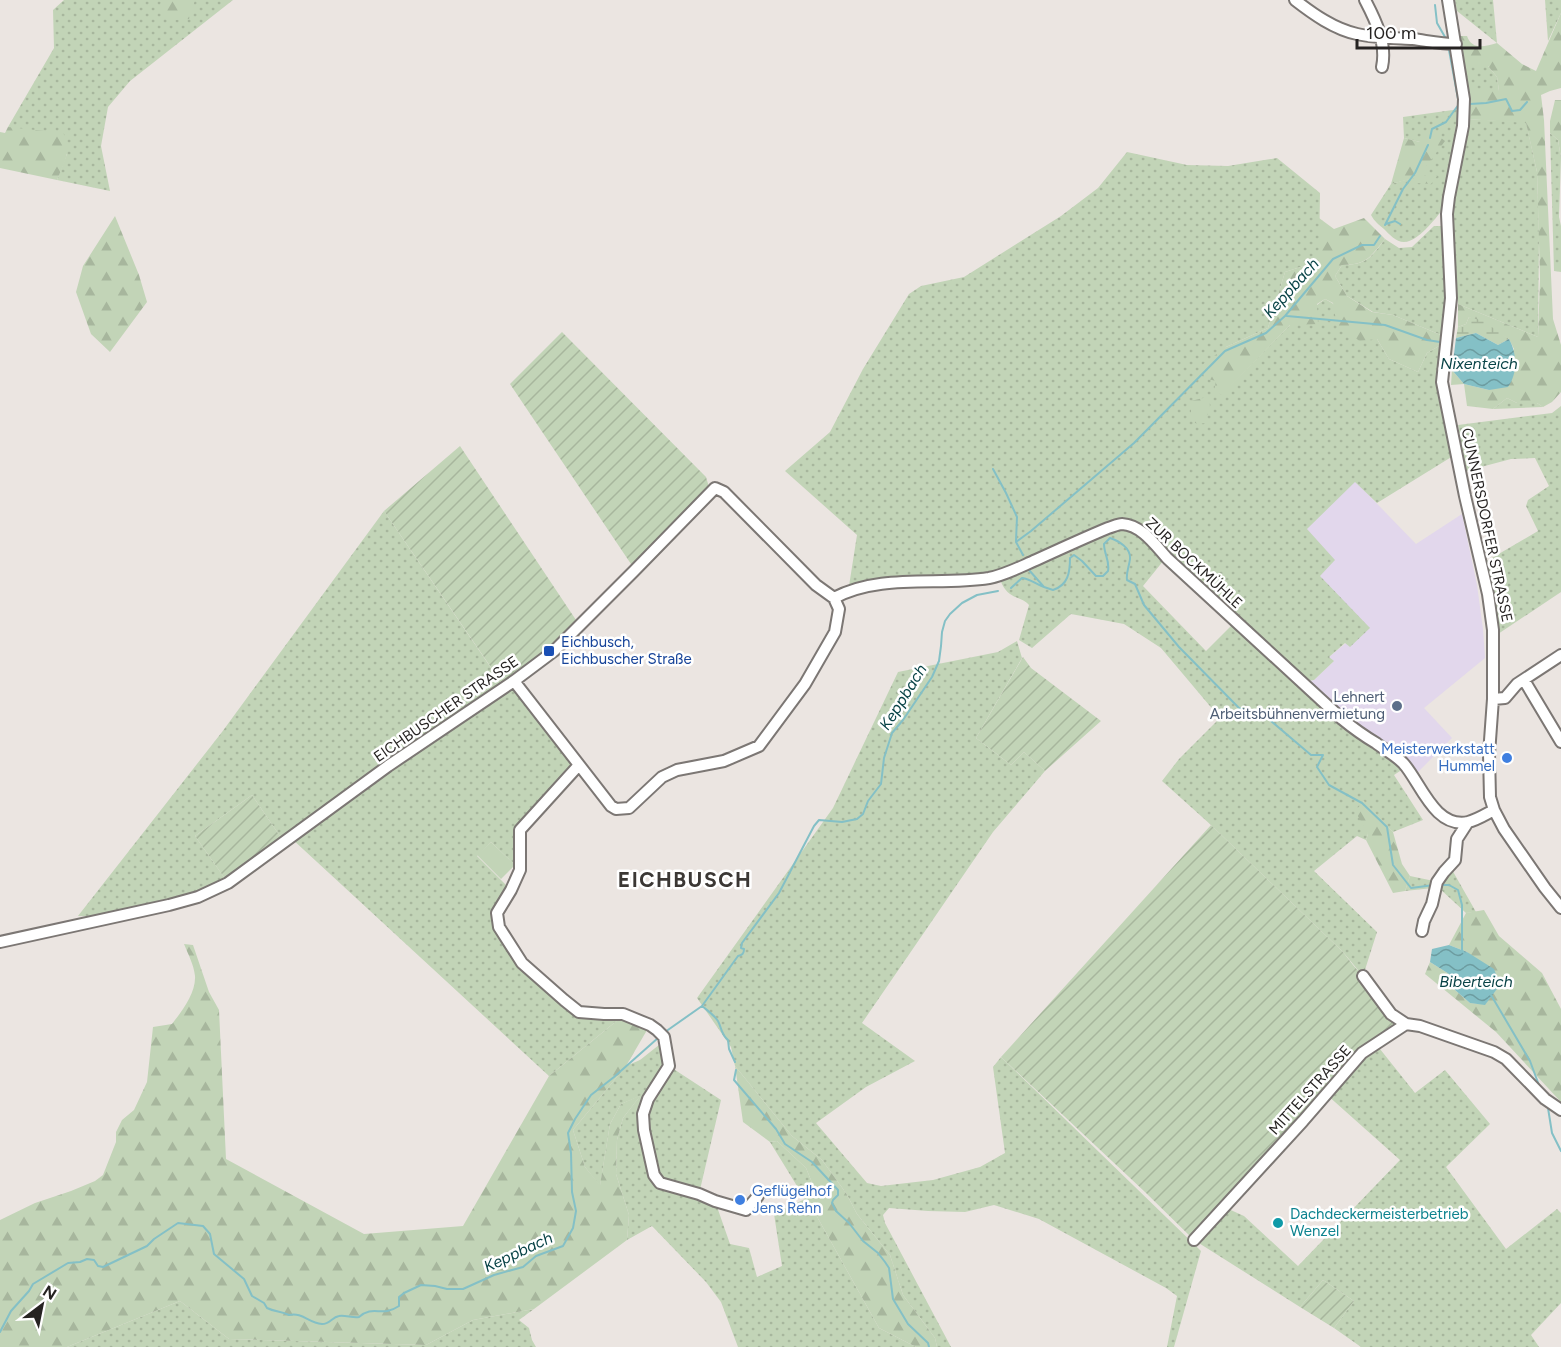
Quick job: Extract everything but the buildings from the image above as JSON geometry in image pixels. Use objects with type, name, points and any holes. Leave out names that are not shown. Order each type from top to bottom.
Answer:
[{"type":"street","points":[[1295,0],[1330,24],[1355,34],[1456,44],[1448,0]]},
{"type":"street","points":[[1365,0],[1381,38],[1385,55],[1382,67]]},
{"type":"street","name":"CUNNERSDORFER STRASSE","points":[[1456,44],[1464,99],[1463,126],[1449,197],[1451,298],[1442,382],[1488,594],[1494,640],[1489,754],[1490,797],[1494,810],[1516,847],[1561,908]]},
{"type":"street","name":"EICHBUSCHER STRASSE","points":[[0,942],[169,905],[198,897],[228,883],[388,766],[514,681],[554,651],[715,488],[724,492],[816,585],[834,598]]},
{"type":"street","name":"ZUR BOCKMÜHLE","points":[[834,598],[846,591],[868,586],[1002,575],[1108,528],[1122,524],[1134,527],[1143,532],[1194,584],[1342,719],[1405,765],[1425,797],[1437,811],[1446,818],[1468,822]]},
{"type":"street","points":[[514,681],[611,806],[616,809],[629,808],[662,777],[677,770],[724,761],[759,746],[805,684],[835,632],[839,609],[834,598]]},
{"type":"street","points":[[1493,699],[1505,698],[1517,684],[1561,655]]},
{"type":"street","points":[[1524,680],[1561,742]]},
{"type":"street","points":[[579,765],[520,830],[520,870],[497,913],[499,927],[522,963],[579,1012],[623,1014],[657,1031],[669,1066],[648,1099],[643,1113],[644,1130],[654,1175],[660,1183],[746,1210],[758,1196]]},
{"type":"street","points":[[1422,931],[1436,885],[1455,860],[1457,839],[1468,822],[1494,810]]},
{"type":"street","points":[[1363,976],[1390,1014],[1406,1024],[1420,1026],[1494,1052],[1506,1059],[1545,1099],[1561,1110]]},
{"type":"street","name":"MITTELSTRASSE","points":[[1194,1240],[1362,1053],[1406,1024]]},
{"type":"shaded area","points":[[1355,481],[1416,544],[1462,514],[1477,585],[1485,658],[1424,708],[1452,738],[1416,774],[1308,681],[1314,680],[1333,662],[1329,657],[1346,643],[1350,647],[1320,576],[1306,529]]},
{"type":"green space","points":[[64,0],[233,0],[130,81],[108,107],[101,146],[110,191],[57,180],[67,154],[8,127],[54,48],[53,10]]},
{"type":"green space","points":[[162,0],[195,0],[189,19],[176,20],[158,10]]},
{"type":"green space","points":[[1455,0],[1493,0],[1497,43],[1457,11]]},
{"type":"green space","points":[[1545,0],[1561,0],[1561,13],[1548,41]]},
{"type":"green space","points":[[1561,13],[1561,88],[1541,95],[1553,319],[1561,345],[1561,392],[1552,402],[1543,407],[1537,403],[1517,403],[1507,398],[1493,409],[1467,406],[1464,384],[1489,390],[1514,349],[1509,339],[1469,317],[1466,324],[1458,327],[1458,304],[1538,337],[1540,278],[1537,172],[1526,123],[1467,119],[1468,91],[1499,91],[1497,77],[1488,66],[1470,66],[1471,76],[1465,76],[1458,36],[1467,36],[1472,44],[1479,46],[1497,43],[1522,64],[1536,71]]},
{"type":"green space","points":[[1470,66],[1488,66],[1497,77],[1499,91],[1468,91],[1465,76]]},
{"type":"green space","points":[[1555,100],[1561,100],[1561,158],[1558,140],[1550,133]]},
{"type":"green space","points":[[1460,109],[1459,128],[1443,209],[1415,238],[1404,242],[1398,241],[1371,215],[1391,184],[1419,176],[1420,142],[1404,138],[1403,117]]},
{"type":"green space","points":[[1467,119],[1526,122],[1537,172],[1538,337],[1458,304],[1452,232],[1453,197]]},
{"type":"green space","points":[[8,127],[63,133],[68,150],[57,180],[0,168],[0,132],[5,133]]},
{"type":"green space","points":[[1550,133],[1558,140],[1561,158],[1559,217],[1561,272],[1554,271]]},
{"type":"green space","points":[[1427,134],[1436,134],[1445,141],[1419,176],[1437,176],[1431,184],[1415,183],[1418,177],[1391,184],[1404,138],[1420,142]]},
{"type":"green space","points":[[1127,152],[1187,165],[1228,166],[1277,158],[1320,193],[1319,261],[1285,272],[1268,328],[1226,347],[1216,380],[1222,394],[1290,325],[1325,299],[1377,339],[1389,359],[1418,372],[1427,353],[1439,346],[1438,381],[1453,456],[1377,503],[1355,482],[1307,529],[1335,560],[1320,576],[1370,628],[1350,647],[1345,643],[1329,657],[1334,661],[1314,680],[1308,681],[1176,565],[1140,523],[1126,522],[1164,560],[1143,586],[1206,651],[1233,624],[1403,769],[1394,775],[1423,820],[1393,832],[1363,801],[1368,834],[1366,840],[1357,836],[1314,871],[1377,932],[1363,976],[1343,952],[1162,781],[1179,759],[1220,718],[1161,648],[1124,624],[1071,614],[1032,648],[1019,640],[1029,605],[1008,592],[997,571],[970,577],[849,586],[857,535],[785,471],[830,432],[863,369],[909,294],[921,286],[964,277],[1061,216],[1098,188]]},
{"type":"green space","points":[[115,216],[139,275],[147,302],[110,352],[91,334],[76,292],[83,266]]},
{"type":"green space","points":[[1319,218],[1334,229],[1364,218],[1385,239],[1363,262],[1342,265],[1335,276],[1347,296],[1372,312],[1393,315],[1441,335],[1439,346],[1427,353],[1418,372],[1389,359],[1377,339],[1360,341],[1337,326],[1333,303],[1325,299],[1317,304],[1318,324],[1290,325],[1222,395],[1214,391],[1216,381],[1204,378],[1202,365],[1226,347],[1268,328],[1285,272],[1319,261]]},
{"type":"green space","points":[[1434,226],[1441,226],[1443,230],[1447,295],[1441,335],[1393,315],[1373,312],[1347,296],[1335,276],[1342,265],[1368,259],[1385,239],[1399,248],[1412,247]]},
{"type":"green space","points":[[1469,317],[1483,321],[1509,339],[1498,345],[1476,333],[1456,338],[1458,327],[1466,324]]},
{"type":"green space","points":[[562,332],[706,477],[709,487],[704,495],[633,567],[510,384]]},
{"type":"green space","points":[[1452,370],[1464,384],[1451,385]]},
{"type":"green space","points":[[1207,397],[1210,405],[1205,423],[1195,423],[1191,416],[1191,401]]},
{"type":"green space","points":[[1507,398],[1517,403],[1537,403],[1543,407],[1493,409]]},
{"type":"green space","points":[[1561,406],[1561,592],[1498,634],[1485,562],[1538,531],[1526,506],[1528,500],[1549,486],[1535,458],[1511,459],[1466,471],[1458,425],[1552,413]]},
{"type":"green space","points":[[460,446],[578,623],[547,652],[503,685],[384,511]]},
{"type":"green space","points":[[384,511],[502,684],[516,676],[579,765],[520,830],[520,870],[491,842],[477,856],[511,890],[497,913],[522,963],[579,1012],[619,1019],[549,1076],[291,838],[284,842],[252,795],[195,836],[228,883],[112,917],[78,916],[222,732]]},
{"type":"green space","points":[[1017,641],[1022,658],[976,738],[1011,765],[1024,752],[1045,771],[993,832],[862,1023],[915,1061],[866,1087],[816,1123],[867,1183],[881,1186],[933,1180],[980,1167],[1005,1153],[993,1067],[1001,1057],[1201,1251],[1174,1347],[1167,1347],[1177,1296],[1039,1219],[994,1205],[965,1212],[889,1208],[883,1215],[885,1223],[951,1347],[937,1347],[935,1338],[903,1295],[890,1255],[857,1214],[846,1193],[822,1160],[792,1136],[735,1066],[731,1047],[697,998],[833,808],[898,672],[998,652]]},
{"type":"green space","points":[[1023,657],[1031,668],[1101,721],[1045,771],[1024,752],[1011,765],[976,738]]},
{"type":"green space","points":[[252,795],[284,842],[228,883],[195,836]]},
{"type":"green space","points":[[1364,801],[1393,832],[1402,864],[1410,876],[1405,891],[1393,893],[1366,840],[1368,834],[1355,811]]},
{"type":"green space","points":[[1211,825],[1343,952],[1406,1024],[1362,1053],[1194,1240],[1001,1057]]},
{"type":"green space","points":[[491,842],[515,865],[501,879],[477,855]]},
{"type":"green space","points":[[1451,868],[1476,912],[1466,913],[1439,888]]},
{"type":"green space","points":[[1410,876],[1434,881],[1433,888],[1405,891]]},
{"type":"green space","points":[[1484,910],[1499,936],[1542,973],[1561,1009],[1561,1102],[1496,1032],[1425,974],[1430,962],[1449,974],[1455,990],[1470,1003],[1485,1004],[1500,985],[1467,952],[1449,945],[1466,913]]},
{"type":"green space","points":[[184,944],[193,945],[209,992],[219,1010],[226,1159],[364,1234],[463,1226],[549,1076],[619,1019],[650,1025],[626,1066],[573,1130],[585,1167],[600,1185],[610,1124],[621,1104],[641,1095],[623,1118],[617,1140],[616,1174],[629,1215],[627,1240],[534,1309],[473,1320],[426,1345],[229,1339],[180,1301],[67,1347],[0,1347],[0,1220],[35,1203],[95,1181],[103,1175],[116,1142],[116,1132],[122,1120],[134,1110],[147,1082],[153,1027],[172,1024],[188,1002],[193,989],[195,976]]},
{"type":"green space","points":[[664,1041],[669,1066],[721,1100],[699,1194],[715,1201],[730,1244],[749,1248],[757,1277],[782,1266],[774,1214],[805,1199],[770,1142],[777,1141],[806,1168],[815,1190],[815,1213],[879,1328],[916,1347],[738,1347],[721,1302],[706,1282],[652,1226],[627,1240],[629,1215],[616,1174],[617,1140],[623,1118],[640,1096],[621,1104],[610,1124],[600,1186],[585,1167],[573,1130],[626,1066],[640,1060]]},
{"type":"green space","points":[[1376,1044],[1415,1093],[1445,1070],[1490,1124],[1446,1167],[1506,1249],[1557,1209],[1561,1213],[1561,1303],[1531,1335],[1539,1347],[1361,1347],[1334,1328],[1354,1301],[1323,1280],[1300,1307],[1194,1240],[1224,1207],[1244,1216],[1298,1266],[1400,1160],[1326,1094]]},
{"type":"green space","points":[[735,1066],[792,1136],[822,1160],[846,1193],[857,1214],[890,1255],[903,1295],[935,1338],[937,1347],[916,1347],[879,1328],[815,1213],[815,1190],[806,1168],[777,1141],[770,1142],[743,1122]]},
{"type":"green space","points":[[1323,1280],[1354,1301],[1334,1328],[1300,1307]]},
{"type":"green space","points":[[180,1301],[229,1339],[426,1345],[473,1320],[534,1309],[519,1320],[529,1328],[536,1347],[67,1347]]},
{"type":"water","name":"Nixenteich","points":[[1476,333],[1498,345],[1509,339],[1514,350],[1515,369],[1508,387],[1489,390],[1464,384],[1452,370],[1456,338]]},
{"type":"water","name":"Biberteich","points":[[1449,945],[1467,952],[1494,969],[1500,985],[1485,1005],[1470,1003],[1455,990],[1449,974],[1430,962],[1432,949]]},
{"type":"waterway","name":"Keppbach","points":[[1435,5],[1437,23],[1445,37]]},
{"type":"waterway","name":"Keppbach","points":[[1430,138],[1432,129],[1446,122],[1459,104],[1449,50]]},
{"type":"waterway","points":[[1470,104],[1506,99],[1512,111],[1520,110],[1527,102]]},
{"type":"waterway","name":"Keppbach","points":[[1385,225],[1403,189],[1415,173],[1428,145]]},
{"type":"waterway","points":[[1386,224],[1395,221],[1400,224]]},
{"type":"waterway","name":"Keppbach","points":[[1023,555],[1016,542],[1134,443],[1225,351],[1266,333],[1285,316],[1333,259],[1362,245],[1374,245],[1380,236]]},
{"type":"waterway","points":[[1287,316],[1385,325],[1427,340],[1440,342]]},
{"type":"waterway","points":[[993,469],[1017,517],[1016,541]]},
{"type":"waterway","points":[[1044,587],[1053,590],[1065,582],[1069,573],[1070,558],[1074,555],[1096,576],[1103,576],[1108,571],[1104,544],[1110,538],[1124,546],[1130,555],[1127,580],[1135,584],[1144,605],[1179,647],[1239,708],[1264,715],[1311,755],[1323,755],[1317,767],[1329,785],[1362,803],[1387,827],[1393,865],[1411,888],[1434,885]]},
{"type":"waterway","name":"Keppbach","points":[[1011,588],[1022,578],[1044,587],[1029,570]]},
{"type":"waterway","name":"Keppbach","points":[[665,1032],[702,1006],[738,956],[742,955],[744,949],[741,948],[742,943],[779,893],[819,820],[842,822],[857,819],[863,814],[868,801],[881,784],[884,758],[892,733],[932,677],[939,661],[945,621],[962,603],[977,595],[998,591]]},
{"type":"waterway","points":[[1439,885],[1449,885],[1458,890],[1462,905],[1462,950],[1464,953]]},
{"type":"waterway","points":[[1491,995],[1530,1061],[1540,1088]]},
{"type":"waterway","points":[[702,1006],[718,1021],[728,1040],[735,1062]]},
{"type":"waterway","name":"Keppbach","points":[[0,1332],[11,1311],[33,1284],[68,1263],[87,1259],[94,1260],[98,1266],[103,1267],[147,1246],[178,1223],[203,1226],[210,1234],[214,1254],[244,1279],[252,1296],[264,1303],[267,1308],[289,1315],[298,1315],[322,1324],[339,1316],[359,1317],[369,1311],[393,1309],[399,1306],[399,1297],[421,1285],[463,1289],[494,1275],[523,1267],[536,1256],[563,1246],[573,1228],[576,1211],[572,1192],[568,1133],[575,1119],[591,1095],[658,1038]]},
{"type":"waterway","points":[[736,1070],[734,1080],[776,1129],[785,1144],[812,1162],[838,1190],[838,1195],[832,1203],[836,1211],[885,1262],[889,1268],[893,1299],[908,1324],[928,1343],[929,1347]]},
{"type":"waterway","points":[[1548,1108],[1552,1133],[1561,1151]]},
{"type":"place","name":"Eichbusch, Eichbuscher Straße","points":[[549,651]]},
{"type":"place","name":"Lehnert Arbeitsbühnenvermietung","points":[[1397,706]]},
{"type":"place","name":"Meisterwerkstatt Hummel","points":[[1507,758]]},
{"type":"place","name":"Geflügelhof Jens Rehn","points":[[740,1200]]},
{"type":"place","name":"Dachdeckermeisterbetrieb Wenzel","points":[[1278,1223]]},
{"type":"district","name":"EICHBUSCH","points":[[685,879]]}]
